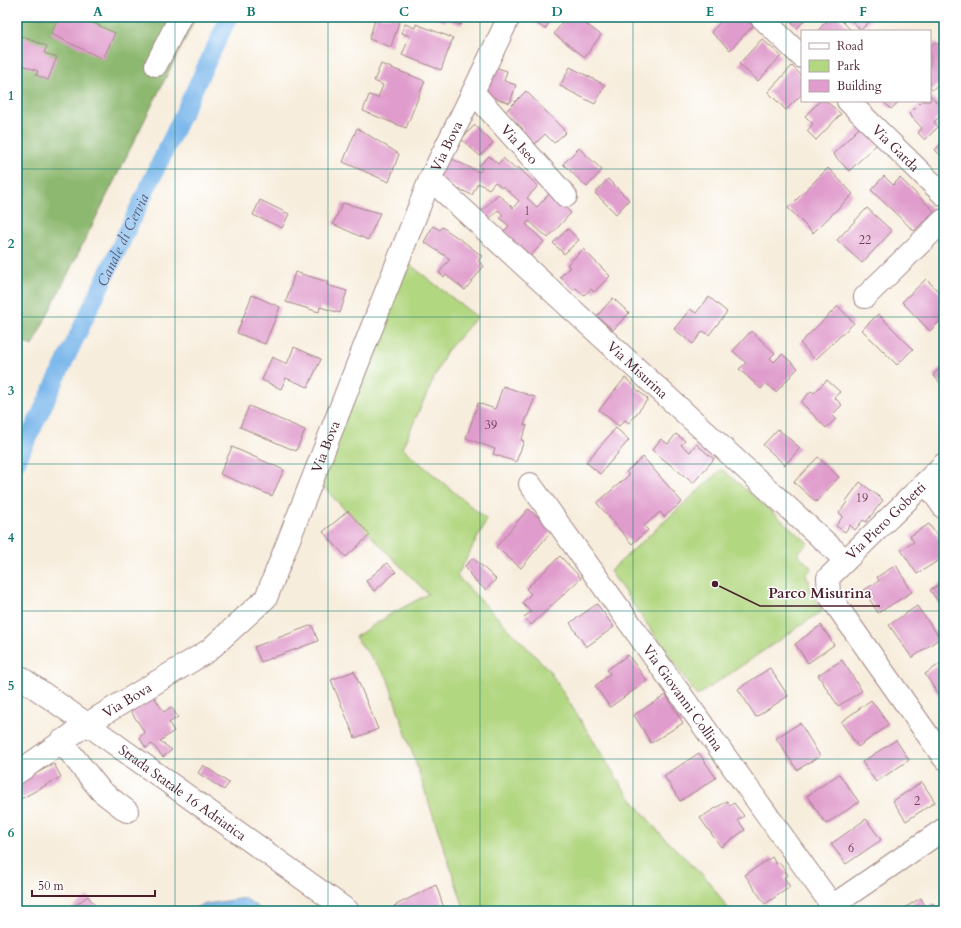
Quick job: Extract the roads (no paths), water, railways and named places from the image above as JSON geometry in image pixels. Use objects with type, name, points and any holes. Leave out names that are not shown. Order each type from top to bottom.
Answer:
[{"type":"street","points":[[156,65],[180,17]]},
{"type":"street","name":"Via Bova","points":[[17,773],[87,724],[208,650],[266,598],[430,179],[509,17]]},
{"type":"street","points":[[761,17],[801,56]]},
{"type":"street","name":"Via Iseo","points":[[473,92],[566,196]]},
{"type":"street","name":"Via Garda","points":[[849,102],[944,194]]},
{"type":"street","name":"Via Misurina","points":[[430,179],[845,560]]},
{"type":"street","points":[[865,297],[944,220]]},
{"type":"street","name":"Via Piero Gobetti","points":[[944,464],[828,578],[829,595],[944,758]]},
{"type":"street","points":[[926,482],[944,508]]},
{"type":"street","name":"Via Giovanni Collina","points":[[530,484],[834,908]]},
{"type":"street","name":"Strada Statale 16 Adriatica","points":[[17,675],[348,911]]},
{"type":"street","points":[[62,742],[102,791],[127,811]]},
{"type":"street","points":[[834,908],[944,829]]},
{"type":"water","points":[[245,898],[263,911],[191,911],[201,905]]},
{"type":"waterway","name":"Canale di Cervia","points":[[17,462],[229,17]]},
{"type":"place","name":"Parco Misurina","points":[[715,584]]}]
